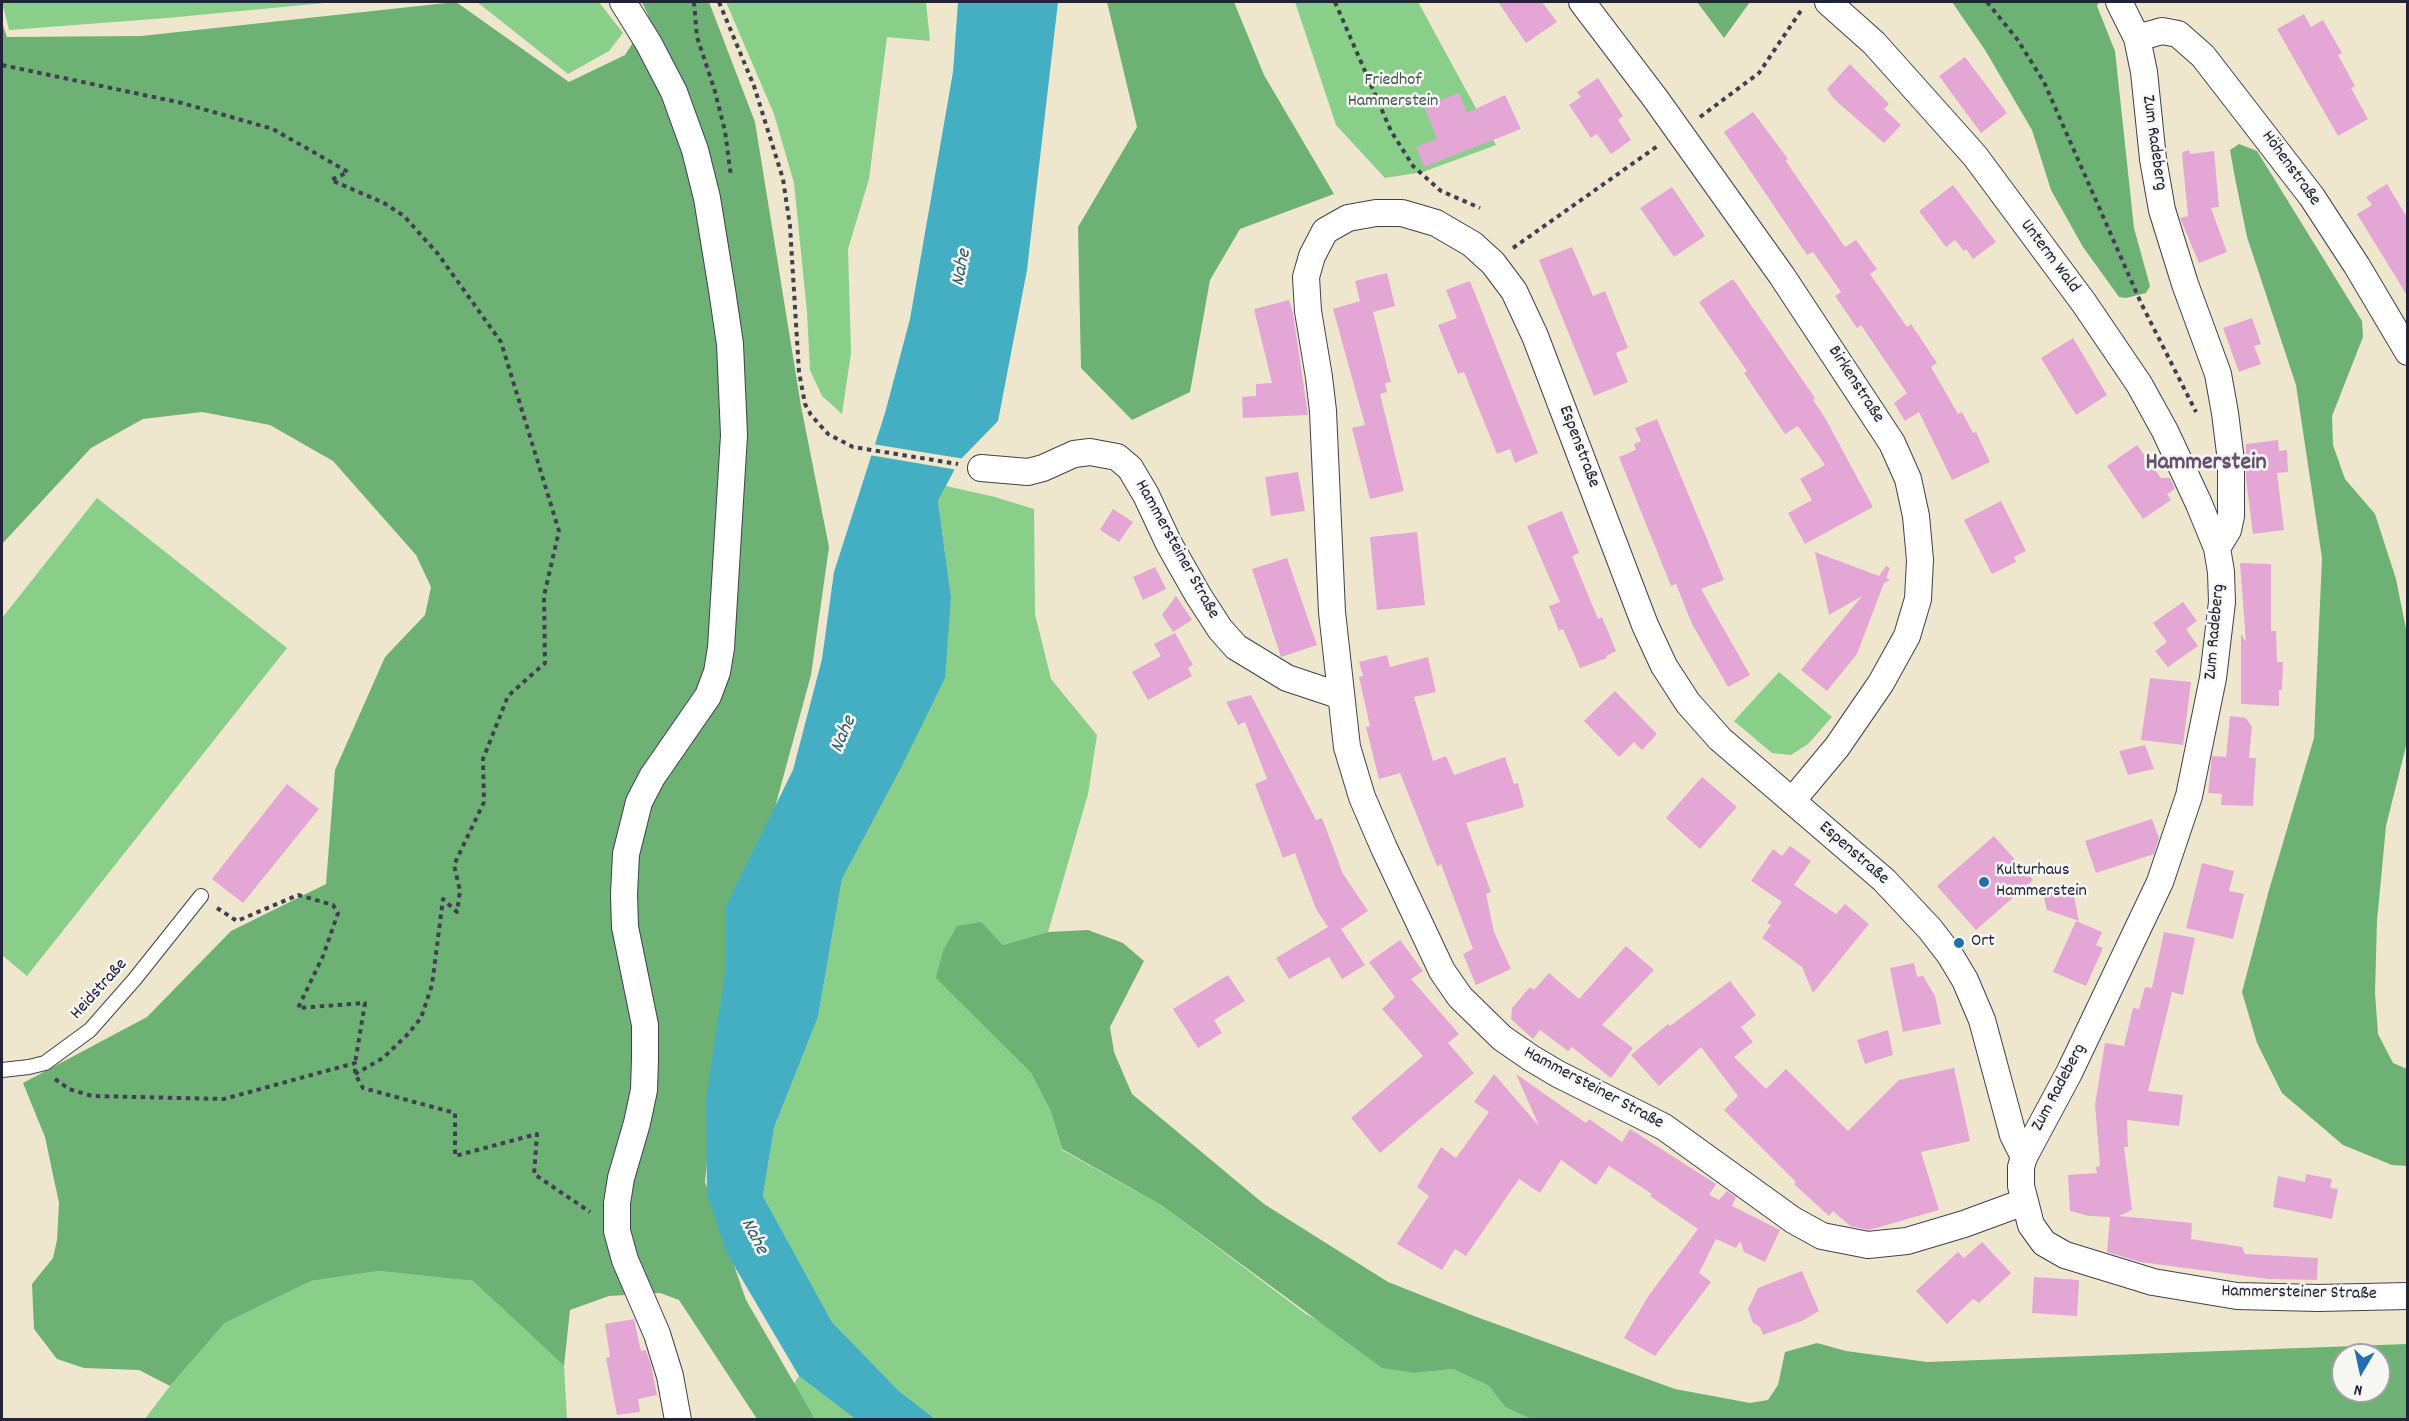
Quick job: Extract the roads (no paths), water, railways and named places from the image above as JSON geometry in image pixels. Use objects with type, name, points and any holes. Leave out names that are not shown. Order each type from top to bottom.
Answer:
[{"type":"street","points":[[623,2],[649,44],[674,92],[695,150],[707,198],[730,344],[734,435],[721,648],[717,672],[708,696],[652,777],[639,802],[626,854],[625,927],[645,1025],[645,1059],[644,1090],[621,1178],[617,1203],[617,1230],[625,1260],[657,1334],[670,1376],[678,1419]]},
{"type":"street","name":"Birkenstraße","points":[[1581,2],[1678,131],[1782,276],[1892,443],[1908,479],[1916,516],[1920,560],[1918,599],[1907,636],[1881,682],[1837,747],[1792,801]]},
{"type":"street","name":"Unterm Wald","points":[[1828,2],[1874,43],[1975,156],[2084,303],[2139,384],[2165,432],[2217,548]]},
{"type":"street","name":"Zum Radeberg","points":[[2024,1203],[2021,1167],[2024,1157],[2069,1073],[2127,955],[2160,882],[2189,796],[2213,678],[2219,633],[2222,592],[2217,548],[2228,530],[2230,516],[2231,461],[2218,374],[2185,284],[2162,210],[2153,159],[2144,72],[2137,38],[2119,2]]},
{"type":"street","name":"Höhenstraße","points":[[2137,38],[2162,31],[2178,34],[2203,56],[2312,197],[2357,266],[2408,352]]},
{"type":"street","name":"Espenstraße","points":[[1341,696],[1330,580],[1323,411],[1320,377],[1308,310],[1306,277],[1312,256],[1325,231],[1348,218],[1376,213],[1402,213],[1436,223],[1472,244],[1493,263],[1514,291],[1535,336],[1645,625],[1664,666],[1688,703],[1720,739],[1884,880],[1930,929],[1950,955],[1965,980],[1982,1020],[2013,1135],[2024,1157]]},
{"type":"street","name":"Hammersteiner Straße","points":[[981,468],[1028,472],[1074,454],[1090,452],[1117,457],[1130,468],[1198,596],[1220,629],[1236,647],[1287,678],[1341,696],[1347,747],[1362,797],[1442,971],[1460,997],[1502,1038],[1558,1074],[1664,1127],[1793,1221],[1822,1236],[1868,1245],[1907,1241],[2024,1203],[2031,1225],[2044,1243],[2065,1255],[2153,1282],[2236,1296],[2318,1298],[2408,1296]]},
{"type":"lane","name":"Heidstraße","points":[[2,1070],[29,1068],[45,1063],[90,1030],[134,980],[201,896]]},
{"type":"water","name":"Nahe","points":[[958,2],[1058,2],[1027,270],[998,421],[959,461],[938,501],[951,597],[945,678],[899,772],[842,879],[818,1017],[774,1128],[763,1196],[832,1322],[899,1391],[935,1419],[855,1419],[799,1376],[726,1252],[707,1193],[706,1099],[725,974],[725,908],[793,770],[822,659],[834,572],[885,413],[910,319],[953,72]]},
{"type":"place","name":"Kulturhaus Hammerstein","points":[[1984,882]]},
{"type":"place","name":"Ort","points":[[1959,943]]},
{"type":"district","name":"Hammerstein","points":[[2206,465]]},
{"type":"park label","name":"Friedhof Hammerstein","points":[[1393,92]]}]
